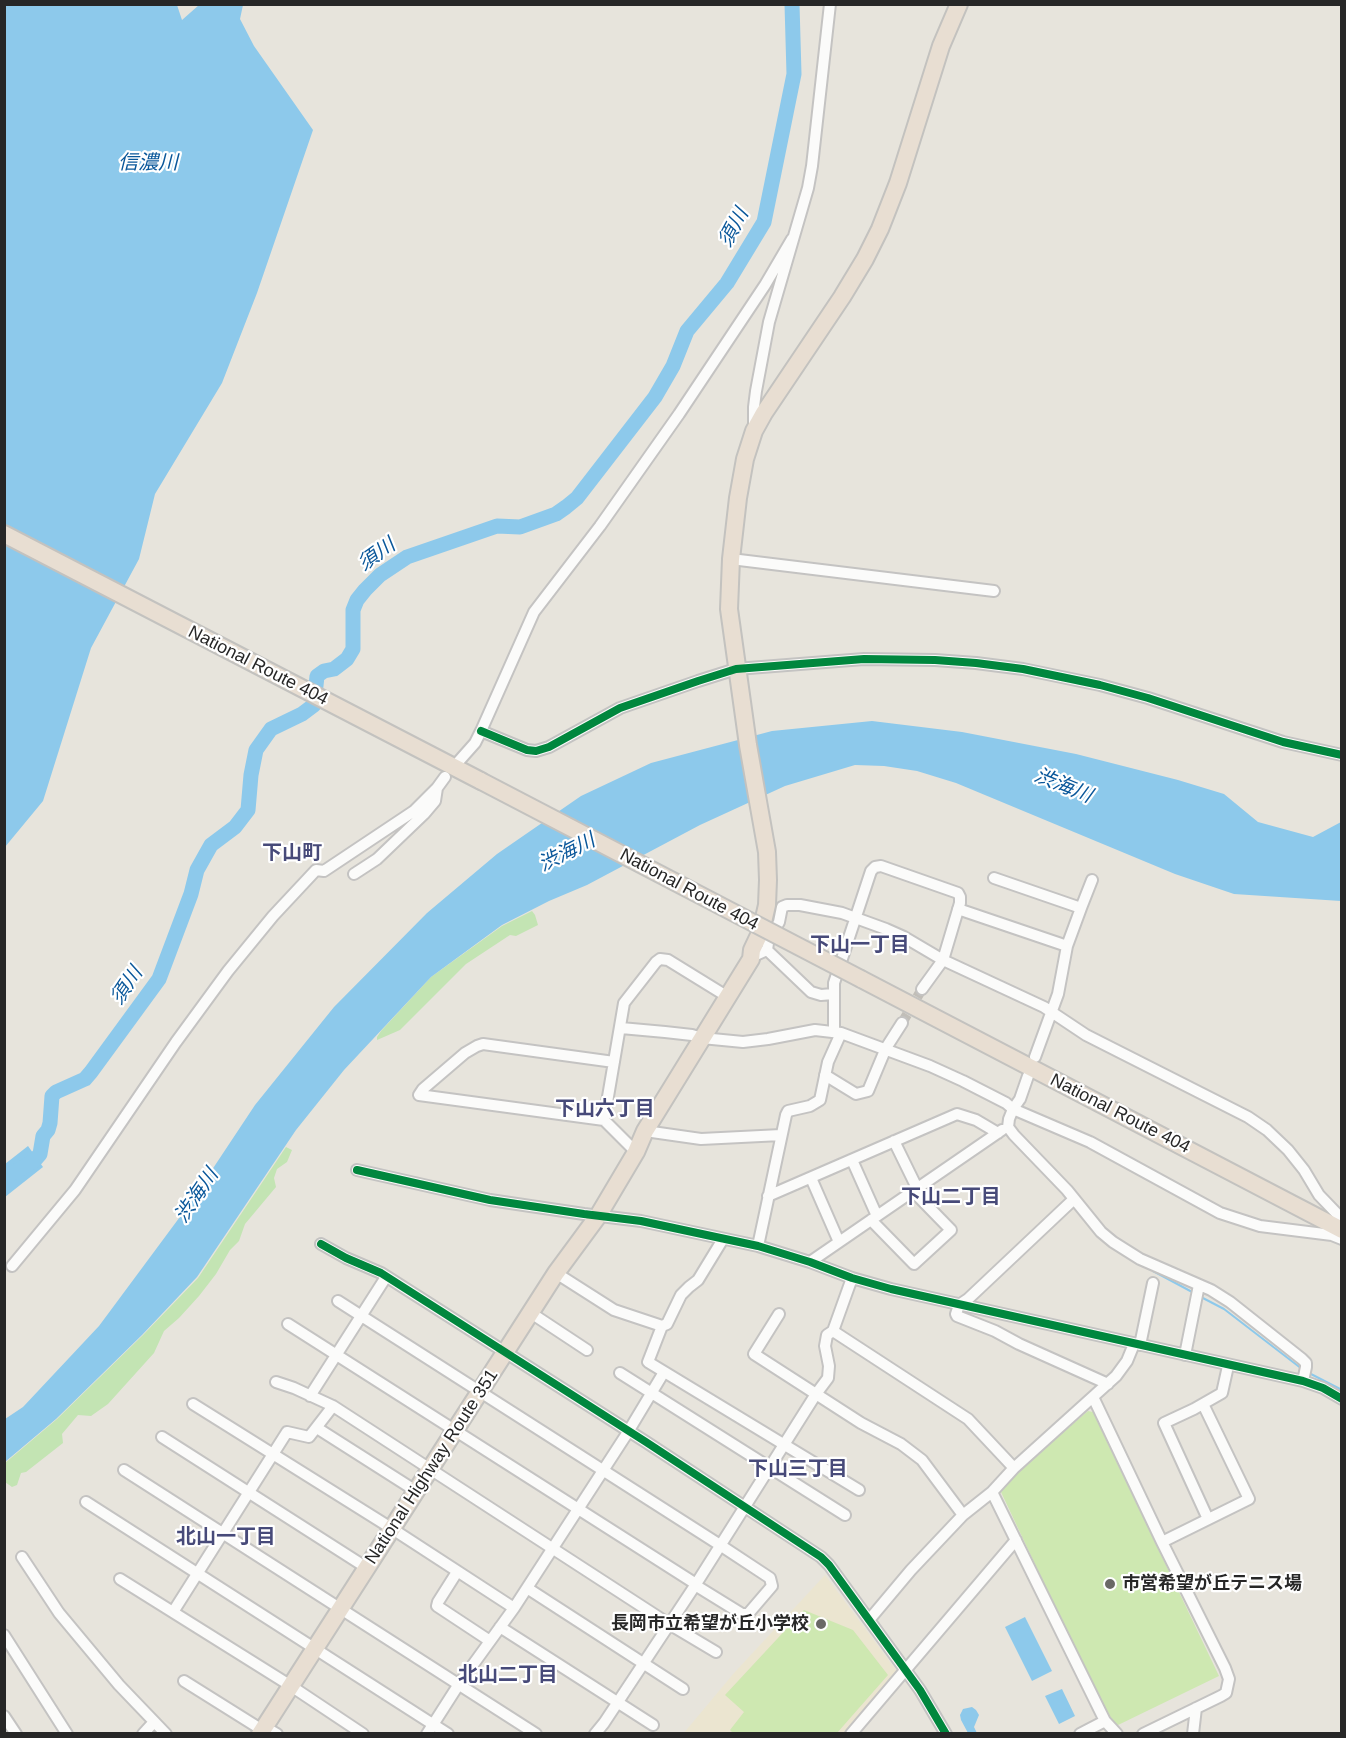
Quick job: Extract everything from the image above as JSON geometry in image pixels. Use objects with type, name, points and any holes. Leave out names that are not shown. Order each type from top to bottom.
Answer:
[{"type":"highway","name":"National Highway Route 351","points":[[267,1731],[291,1686],[391,1528],[556,1273],[598,1216],[636,1152],[645,1131],[751,959],[752,950],[761,932],[767,905],[768,880],[767,852],[749,753],[729,609],[731,559],[745,459],[754,431],[842,297],[880,229],[898,183],[944,39],[959,4]]},
{"type":"highway","name":"National Route 404","points":[[4,534],[1341,1230]]},
{"type":"street","points":[[754,431],[754,407],[769,322],[808,188],[812,166],[830,4]]},
{"type":"street","points":[[459,761],[481,731],[534,612],[600,526],[679,414],[765,285],[792,240]]},
{"type":"street","points":[[731,559],[994,591]]},
{"type":"street","points":[[481,731],[527,750],[543,750],[620,708],[679,687],[737,674],[864,659],[966,662],[1023,669],[1100,685],[1283,742],[1341,755]]},
{"type":"street","points":[[12,1266],[75,1190],[176,1042],[228,971],[273,916],[316,870],[324,871],[414,811],[445,777]]},
{"type":"street","points":[[354,874],[377,859],[424,814],[435,801],[437,788]]},
{"type":"street","points":[[758,1246],[786,1115],[788,1111],[810,1106],[820,1100],[828,1062],[838,1033],[833,994],[837,975],[855,918],[875,867],[881,866],[958,893],[960,897],[943,960],[922,989]]},
{"type":"street","points":[[994,878],[1081,908]]},
{"type":"street","points":[[1035,1057],[1058,994],[1067,946],[1092,880]]},
{"type":"street","points":[[767,950],[768,943],[779,922],[782,907],[792,904],[855,918],[903,937],[943,960],[1052,1012],[1086,1035],[1227,1106],[1267,1130],[1297,1160],[1319,1195],[1341,1218]]},
{"type":"street","points":[[958,909],[1067,946]]},
{"type":"street","points":[[751,959],[767,950]]},
{"type":"street","points":[[767,950],[811,992],[821,995],[833,994]]},
{"type":"street","points":[[604,1120],[624,1003],[660,959],[668,960],[728,997]]},
{"type":"street","points":[[825,1075],[856,1094],[868,1091],[886,1048],[902,1023]]},
{"type":"street","points":[[621,1028],[743,1042],[768,1040],[815,1030],[838,1033],[886,1048],[963,1081],[1006,1103],[1013,1109],[1090,1142],[1220,1213],[1260,1226],[1332,1235],[1341,1239]]},
{"type":"street","points":[[614,1062],[483,1044],[465,1053],[419,1095],[604,1120],[636,1152]]},
{"type":"street","points":[[810,1262],[1003,1130],[1020,1100],[1028,1076]]},
{"type":"street","points":[[768,1196],[957,1114],[976,1120],[1014,1135],[1067,1190],[1101,1232],[1120,1247],[1140,1259],[1211,1290],[1230,1302],[1302,1359],[1306,1367],[1303,1381]]},
{"type":"street","points":[[645,1131],[701,1139],[781,1135]]},
{"type":"street","points":[[852,1160],[874,1218],[914,1264],[951,1230],[915,1190],[894,1142]]},
{"type":"street","points":[[357,1170],[490,1200],[641,1221],[758,1246],[852,1278],[922,1297],[1303,1381],[1323,1388],[1341,1399]]},
{"type":"street","points":[[811,1178],[839,1242]]},
{"type":"street","points":[[1074,1199],[959,1305],[957,1316],[995,1331],[1108,1384]]},
{"type":"street","points":[[723,1239],[698,1281],[681,1295],[667,1324],[662,1326],[648,1362],[859,1490]]},
{"type":"street","points":[[321,1244],[381,1273],[821,1557],[905,1670],[936,1715],[946,1734]]},
{"type":"street","points":[[556,1273],[614,1310],[662,1326]]},
{"type":"street","points":[[310,1396],[386,1277]]},
{"type":"street","points":[[595,1734],[696,1585],[783,1445],[828,1378],[829,1366],[825,1346],[827,1335],[833,1331],[852,1278]]},
{"type":"street","points":[[869,1620],[911,1570],[963,1515],[992,1492],[1014,1468],[1116,1376],[1137,1345],[1153,1283]]},
{"type":"street","points":[[1185,1355],[1199,1285]]},
{"type":"street","points":[[288,1324],[741,1614],[748,1614],[772,1586],[770,1578],[720,1545],[338,1300]]},
{"type":"street","points":[[531,1313],[587,1350]]},
{"type":"street","points":[[779,1314],[754,1354],[861,1423],[901,1444],[922,1460],[963,1515]]},
{"type":"street","points":[[833,1331],[968,1419],[1014,1468]]},
{"type":"street","points":[[1208,1519],[1164,1423],[1222,1393],[1228,1366]]},
{"type":"street","points":[[430,1729],[459,1684],[514,1608],[628,1432],[664,1372]]},
{"type":"street","points":[[620,1373],[845,1515]]},
{"type":"street","points":[[276,1382],[333,1406],[669,1624],[716,1652]]},
{"type":"street","points":[[1093,1397],[1228,1674],[1226,1692],[1143,1734]]},
{"type":"street","points":[[193,1404],[514,1608]]},
{"type":"street","points":[[1162,1542],[1249,1499],[1203,1404]]},
{"type":"street","points":[[173,1612],[287,1432],[309,1437],[333,1406]]},
{"type":"street","points":[[317,1428],[416,1491]]},
{"type":"street","points":[[162,1437],[367,1568]]},
{"type":"street","points":[[124,1470],[536,1734]]},
{"type":"street","points":[[992,1492],[1105,1721],[1117,1734]]},
{"type":"street","points":[[86,1502],[315,1648],[430,1729],[448,1734]]},
{"type":"street","points":[[851,1734],[1016,1540]]},
{"type":"street","points":[[22,1557],[59,1613],[119,1685],[166,1734]]},
{"type":"street","points":[[457,1572],[437,1606],[490,1641]]},
{"type":"street","points":[[120,1578],[363,1734]]},
{"type":"street","points":[[526,1588],[683,1689]]},
{"type":"street","points":[[500,1627],[653,1725]]},
{"type":"street","points":[[4,1635],[67,1734]]},
{"type":"street","points":[[184,1681],[267,1731]]},
{"type":"street","points":[[1194,1734],[1196,1708]]},
{"type":"street","points":[[4,1716],[16,1734]]},
{"type":"street","points":[[1080,1734],[1105,1721]]},
{"type":"street","points":[[143,1734],[154,1722]]},
{"type":"shaded area","name":"長岡市立希望が丘小学校","points":[[825,1575],[899,1674],[847,1733],[683,1734],[734,1673]]},
{"type":"green space","points":[[532,911],[538,925],[516,936],[510,935],[466,964],[400,1030],[377,1040],[381,1031],[431,977],[502,926]]},
{"type":"green space","points":[[286,1147],[292,1150],[287,1162],[277,1169],[274,1178],[276,1187],[245,1224],[239,1241],[230,1250],[216,1274],[199,1296],[164,1331],[154,1353],[108,1404],[91,1416],[78,1415],[62,1434],[63,1443],[26,1472],[21,1473],[17,1485],[12,1487],[5,1482],[5,1463],[57,1419],[198,1278]]},
{"type":"green space","name":"市営希望が丘テニス場","points":[[1088,1411],[1093,1412],[1219,1676],[1116,1726],[1102,1707],[1001,1492],[1001,1485]]},
{"type":"green space","name":"長岡市立希望が丘小学校","points":[[804,1610],[853,1630],[888,1675],[837,1733],[733,1733],[730,1730],[744,1712],[725,1695]]},
{"type":"water","name":"信濃川","points":[[5,5],[177,5],[182,20],[199,5],[243,5],[240,19],[254,46],[313,130],[257,293],[222,383],[155,494],[139,559],[91,648],[43,801],[5,847]]},
{"type":"water","name":"渋海川","points":[[872,721],[962,732],[1076,754],[1178,780],[1224,794],[1258,822],[1313,837],[1341,822],[1341,901],[1234,894],[1175,874],[956,783],[917,771],[855,765],[785,786],[700,825],[587,885],[502,925],[431,977],[344,1070],[296,1130],[197,1277],[142,1335],[56,1419],[5,1462],[5,1419],[23,1407],[99,1326],[188,1206],[255,1105],[334,1007],[427,913],[497,854],[581,796],[651,763],[772,731]]},
{"type":"water","points":[[28,1146],[43,1167],[5,1197],[5,1164]]},
{"type":"water","points":[[1025,1617],[1052,1671],[1032,1681],[1005,1627]]},
{"type":"water","points":[[1062,1689],[1075,1716],[1059,1724],[1045,1696]]},
{"type":"water","points":[[972,1707],[979,1715],[974,1727],[977,1733],[968,1733],[960,1715],[963,1709]]},
{"type":"waterway","name":"須川","points":[[4,1178],[34,1161],[40,1154],[43,1136],[50,1123],[52,1096],[85,1079],[159,979],[191,894],[197,870],[211,845],[235,827],[248,810],[256,750],[271,729],[302,714],[314,705],[317,676],[324,671],[334,669],[347,659],[353,649],[353,610],[365,590],[380,575],[407,557],[497,526],[520,527],[556,514],[577,498],[655,397],[673,366],[687,331],[727,283],[764,222],[794,74],[792,4]]},
{"type":"waterway","points":[[1153,1271],[1194,1293]]},
{"type":"waterway","points":[[1199,1296],[1224,1309],[1302,1369]]},
{"type":"waterway","points":[[1309,1373],[1342,1390]]},
{"type":"tunnel","points":[[902,1023],[922,989]]},
{"type":"cycle path","points":[[481,731],[527,750],[536,751],[549,747],[620,708],[736,669],[864,659],[935,660],[1023,669],[1100,685],[1148,698],[1283,742],[1342,755]]},
{"type":"cycle path","points":[[357,1170],[490,1200],[641,1221],[758,1246],[891,1289],[1303,1381],[1323,1388],[1342,1399]]},
{"type":"cycle path","points":[[321,1244],[381,1273],[821,1557],[920,1690],[946,1734]]},
{"type":"place","name":"市営希望が丘テニス場","points":[[1110,1584]]},
{"type":"place","name":"長岡市立希望が丘小学校","points":[[821,1624]]},
{"type":"district","name":"下山町","points":[[292,853]]},
{"type":"district","name":"下山一丁目","points":[[860,945]]},
{"type":"district","name":"下山六丁目","points":[[605,1109]]},
{"type":"district","name":"下山二丁目","points":[[951,1197]]},
{"type":"district","name":"下山三丁目","points":[[798,1469]]},
{"type":"district","name":"北山一丁目","points":[[226,1537]]},
{"type":"district","name":"北山二丁目","points":[[508,1675]]}]
